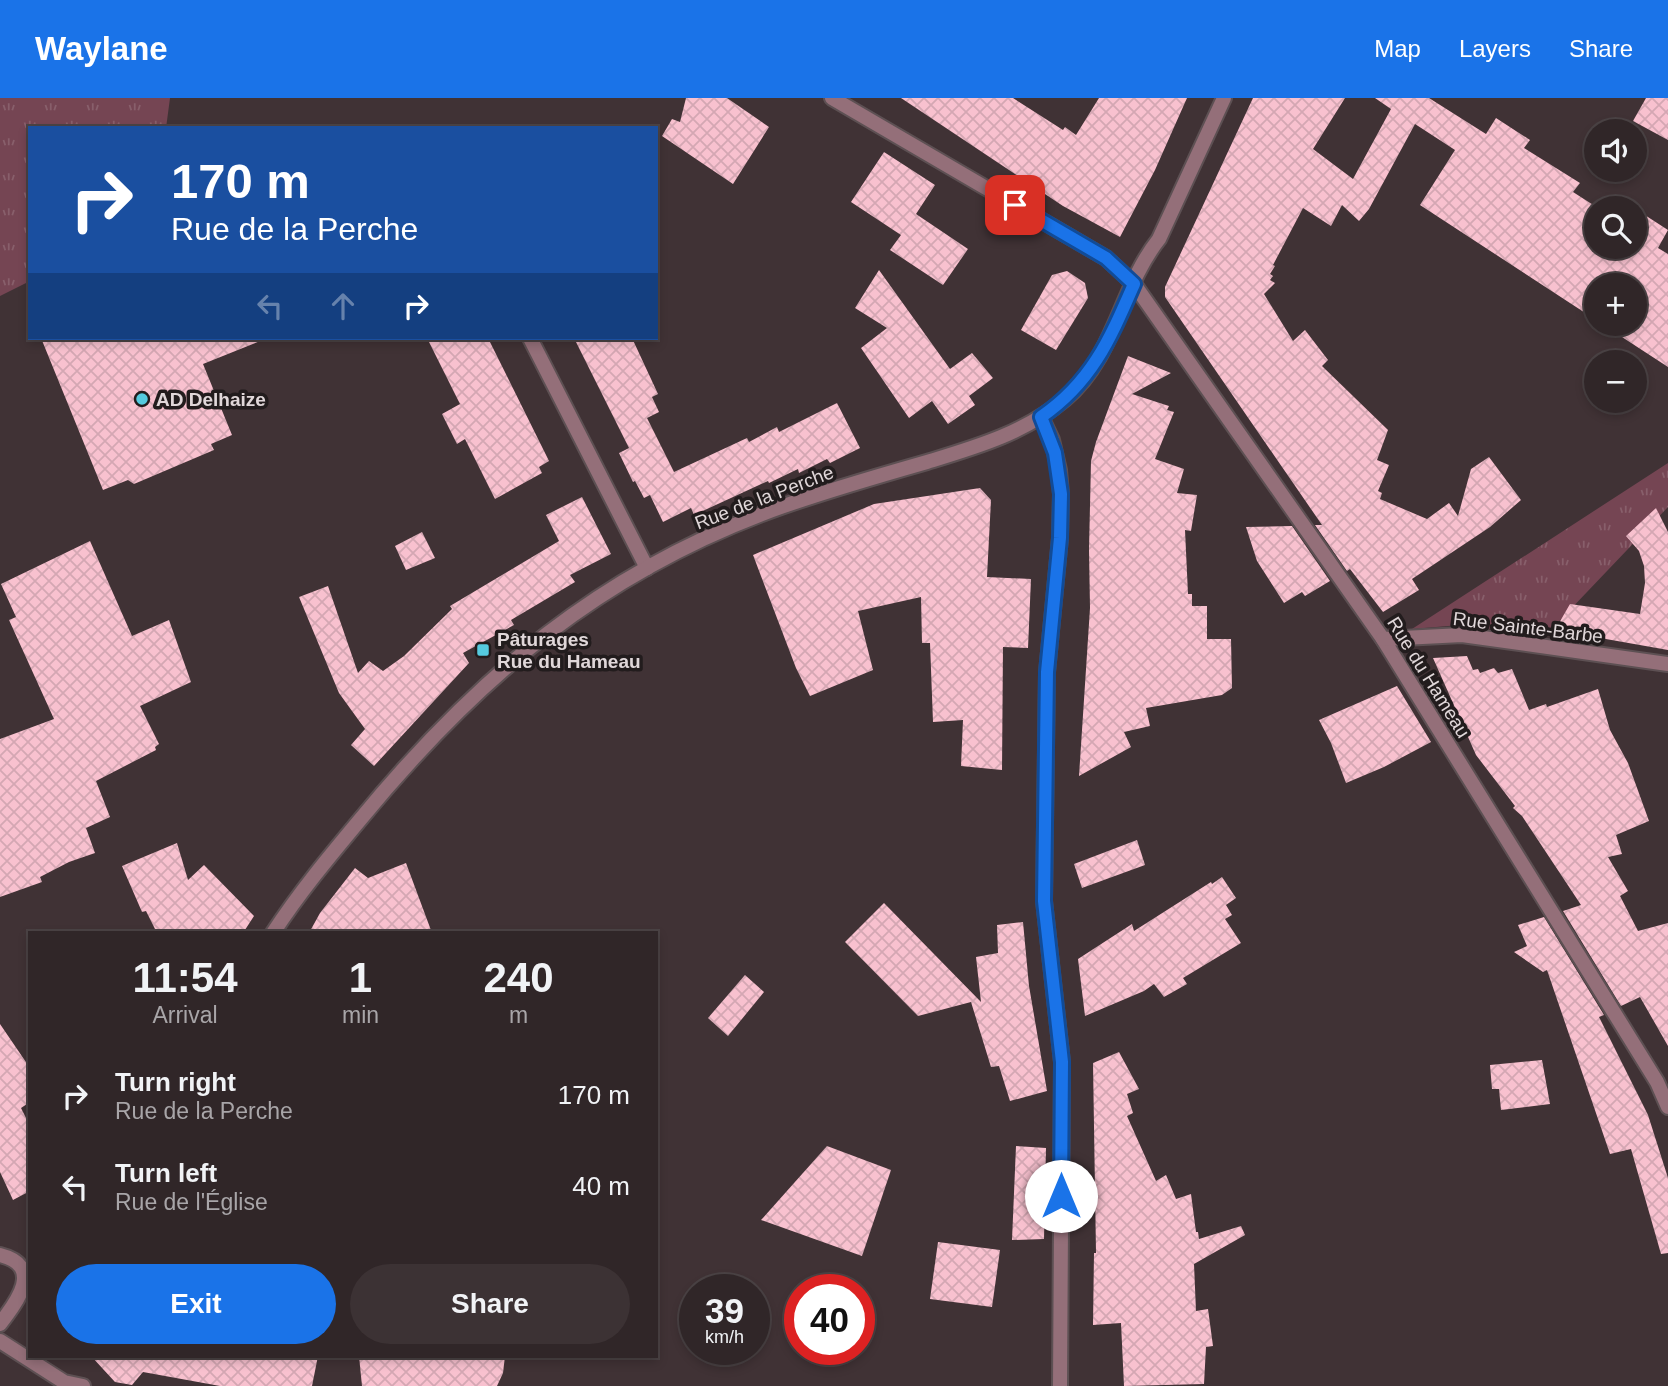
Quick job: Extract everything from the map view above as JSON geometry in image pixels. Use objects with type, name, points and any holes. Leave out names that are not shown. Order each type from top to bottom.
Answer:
[{"type":"street","name":"Rue du Hameau","points":[[832,98],[1106,258],[1134,284],[1383,639],[1657,1083],[1668,1107]]},
{"type":"street","name":"Rue de la Perche","points":[[274,931],[309,883],[383,791],[463,705],[544,634],[647,568],[728,527],[981,445],[1041,417],[1072,393],[1093,368],[1103,350],[1146,256],[1159,239],[1224,98]]},
{"type":"street","points":[[531,340],[647,568]]},
{"type":"street","points":[[1041,417],[1055,453],[1061,494],[1060,538],[1047,672],[1044,901],[1062,1062],[1060,1386]]},
{"type":"street","name":"Rue Sainte-Barbe","points":[[1383,639],[1462,635],[1668,664]]},
{"type":"street","points":[[0,1255],[24,1262],[22,1293],[0,1324]]},
{"type":"street","points":[[0,1341],[64,1382],[83,1386]]},
{"type":"green space","points":[[0,98],[170,98],[166,126],[28,126],[28,282],[0,296]]},
{"type":"green space","points":[[1668,463],[1668,507],[1546,635],[1460,625],[1412,629]]},
{"type":"building","points":[[686,98],[727,98],[769,127],[733,184],[662,136],[672,119],[680,122]]},
{"type":"building","points":[[901,98],[1013,98],[1063,130],[1065,127],[1076,135],[1099,98],[1187,98],[1155,170],[1120,237],[1063,206]]},
{"type":"building","points":[[1253,98],[1345,98],[1313,149],[1353,179],[1391,109],[1375,98],[1429,98],[1486,134],[1496,118],[1530,140],[1524,148],[1580,183],[1573,192],[1584,199],[1584,259],[1647,259],[1647,216],[1668,230],[1658,248],[1668,254],[1668,367],[1647,353],[1647,350],[1642,350],[1620,336],[1647,336],[1647,273],[1584,273],[1584,312],[1420,205],[1455,150],[1415,124],[1369,209],[1359,221],[1342,205],[1331,226],[1303,208],[1273,265],[1275,266],[1270,274],[1273,276],[1270,280],[1275,283],[1264,294],[1293,341],[1305,330],[1328,360],[1322,366],[1388,430],[1377,460],[1389,465],[1378,491],[1382,493],[1380,499],[1427,519],[1449,503],[1458,516],[1471,469],[1489,457],[1521,500],[1490,527],[1412,579],[1419,590],[1383,612],[1350,569],[1347,571],[1315,525],[1322,525],[1165,297],[1165,287]]},
{"type":"building","points":[[1646,98],[1668,98],[1668,140],[1647,129],[1647,119],[1634,119]]},
{"type":"building","points":[[884,152],[935,185],[916,214],[968,249],[943,285],[890,250],[901,235],[851,202]]},
{"type":"building","points":[[879,270],[950,369],[972,353],[993,378],[969,396],[975,405],[948,424],[932,401],[909,418],[861,348],[887,328],[855,308]]},
{"type":"building","points":[[1067,271],[1085,283],[1088,298],[1056,350],[1021,330],[1052,275]]},
{"type":"building","name":"AD Delhaize","points":[[42,340],[263,340],[203,364],[232,435],[211,444],[214,450],[134,484],[128,480],[103,490]]},
{"type":"building","points":[[428,340],[489,340],[549,461],[539,467],[542,473],[495,499],[465,439],[457,444],[442,414],[460,404]]},
{"type":"building","points":[[575,340],[633,340],[658,394],[652,397],[659,412],[647,418],[674,472],[747,438],[749,442],[777,427],[779,432],[837,403],[860,448],[830,463],[827,459],[799,473],[798,469],[769,483],[768,481],[694,515],[691,508],[663,522],[650,495],[644,498],[635,481],[633,482],[619,453],[629,448]]},
{"type":"building","points":[[1128,356],[1171,373],[1132,394],[1169,406],[1167,410],[1174,412],[1155,459],[1184,469],[1177,493],[1197,495],[1191,531],[1185,530],[1188,594],[1192,594],[1192,606],[1207,606],[1207,639],[1231,639],[1232,688],[1222,695],[1146,708],[1150,726],[1124,732],[1131,747],[1079,776],[1090,608],[1091,461]]},
{"type":"building","points":[[980,488],[991,500],[987,577],[1031,579],[1028,648],[1003,647],[1002,770],[961,766],[963,720],[933,722],[930,643],[922,643],[921,597],[858,611],[873,670],[810,696],[796,668],[753,555],[874,504]]},
{"type":"building","points":[[582,497],[611,554],[570,575],[575,582],[511,620],[514,625],[463,653],[469,663],[374,766],[351,745],[365,729],[339,693],[299,597],[328,586],[358,673],[369,661],[383,671],[404,656],[452,609],[450,606],[559,541],[546,515]]},
{"type":"building","points":[[1656,508],[1668,532],[1668,650],[1555,630],[1570,604],[1640,614],[1645,583],[1644,566],[1639,551],[1626,536]]},
{"type":"building","points":[[1292,526],[1330,581],[1305,596],[1302,592],[1284,603],[1257,561],[1246,527]]},
{"type":"building","points":[[422,532],[435,558],[406,570],[395,546]]},
{"type":"building","points":[[90,541],[132,636],[169,620],[191,682],[140,706],[159,744],[155,747],[156,750],[96,781],[110,817],[86,828],[95,853],[69,862],[40,877],[42,882],[0,897],[0,739],[54,719],[9,620],[16,617],[1,584]]},
{"type":"building","points":[[1467,656],[1473,670],[1478,669],[1480,673],[1494,668],[1498,673],[1512,669],[1529,710],[1546,704],[1547,707],[1598,689],[1610,730],[1628,763],[1649,821],[1616,835],[1622,854],[1608,857],[1628,891],[1620,896],[1638,931],[1668,923],[1668,1046],[1640,997],[1621,1006],[1563,911],[1581,905],[1522,816],[1513,808],[1515,806],[1476,755],[1433,658]]},
{"type":"building","points":[[1397,686],[1431,742],[1346,783],[1319,720]]},
{"type":"building","points":[[1137,840],[1145,865],[1082,888],[1074,864]]},
{"type":"building","points":[[177,843],[188,880],[204,865],[254,916],[244,931],[156,931],[146,911],[142,912],[122,866]]},
{"type":"building","points":[[406,863],[431,931],[310,931],[320,913],[355,868],[368,878]]},
{"type":"building","points":[[1222,877],[1236,898],[1226,905],[1232,915],[1225,919],[1241,943],[1183,978],[1187,984],[1164,997],[1154,984],[1144,991],[1085,1016],[1078,959],[1132,924],[1134,931]]},
{"type":"building","points":[[884,903],[981,1002],[976,957],[998,953],[997,925],[1023,922],[1029,986],[1047,1091],[1010,1101],[999,1066],[991,1067],[971,1002],[918,1016],[845,942]]},
{"type":"building","points":[[1544,917],[1604,1015],[1599,1017],[1648,1115],[1668,1178],[1668,1253],[1661,1254],[1631,1149],[1610,1154],[1547,970],[1543,972],[1514,952],[1527,946],[1518,925]]},
{"type":"building","points":[[745,975],[764,992],[728,1036],[708,1018]]},
{"type":"building","points":[[0,1024],[28,1065],[28,1103],[21,1108],[28,1122],[28,1192],[13,1200],[0,1172]]},
{"type":"building","points":[[1119,1052],[1139,1089],[1127,1094],[1133,1113],[1127,1116],[1156,1181],[1166,1175],[1176,1199],[1191,1194],[1199,1239],[1241,1226],[1245,1235],[1194,1264],[1196,1311],[1208,1309],[1213,1346],[1206,1347],[1204,1384],[1124,1386],[1121,1323],[1093,1325],[1096,1253],[1093,1063]]},
{"type":"building","points":[[1542,1060],[1550,1104],[1501,1110],[1499,1089],[1492,1089],[1490,1065]]},
{"type":"building","points":[[827,1146],[891,1170],[862,1256],[761,1220]]},
{"type":"building","points":[[1016,1146],[1046,1148],[1044,1239],[1012,1240]]},
{"type":"building","points":[[938,1242],[1000,1250],[992,1307],[930,1299]]},
{"type":"building","points":[[93,1358],[318,1358],[312,1386],[220,1386],[143,1372],[132,1385],[115,1382]]},
{"type":"building","points":[[359,1358],[505,1358],[503,1373],[497,1386],[362,1386]]},
{"type":"place","name":"AD Delhaize","points":[[142,399]]},
{"type":"place","name":"Pâturages Rue du Hameau","points":[[483,650]]},
{"type":"route","points":[[1015,205],[1106,258],[1134,284],[1093,368],[1072,393],[1041,417],[1052,440],[1061,494],[1060,538],[1047,672],[1044,901],[1062,1062],[1061,1196]]}]
